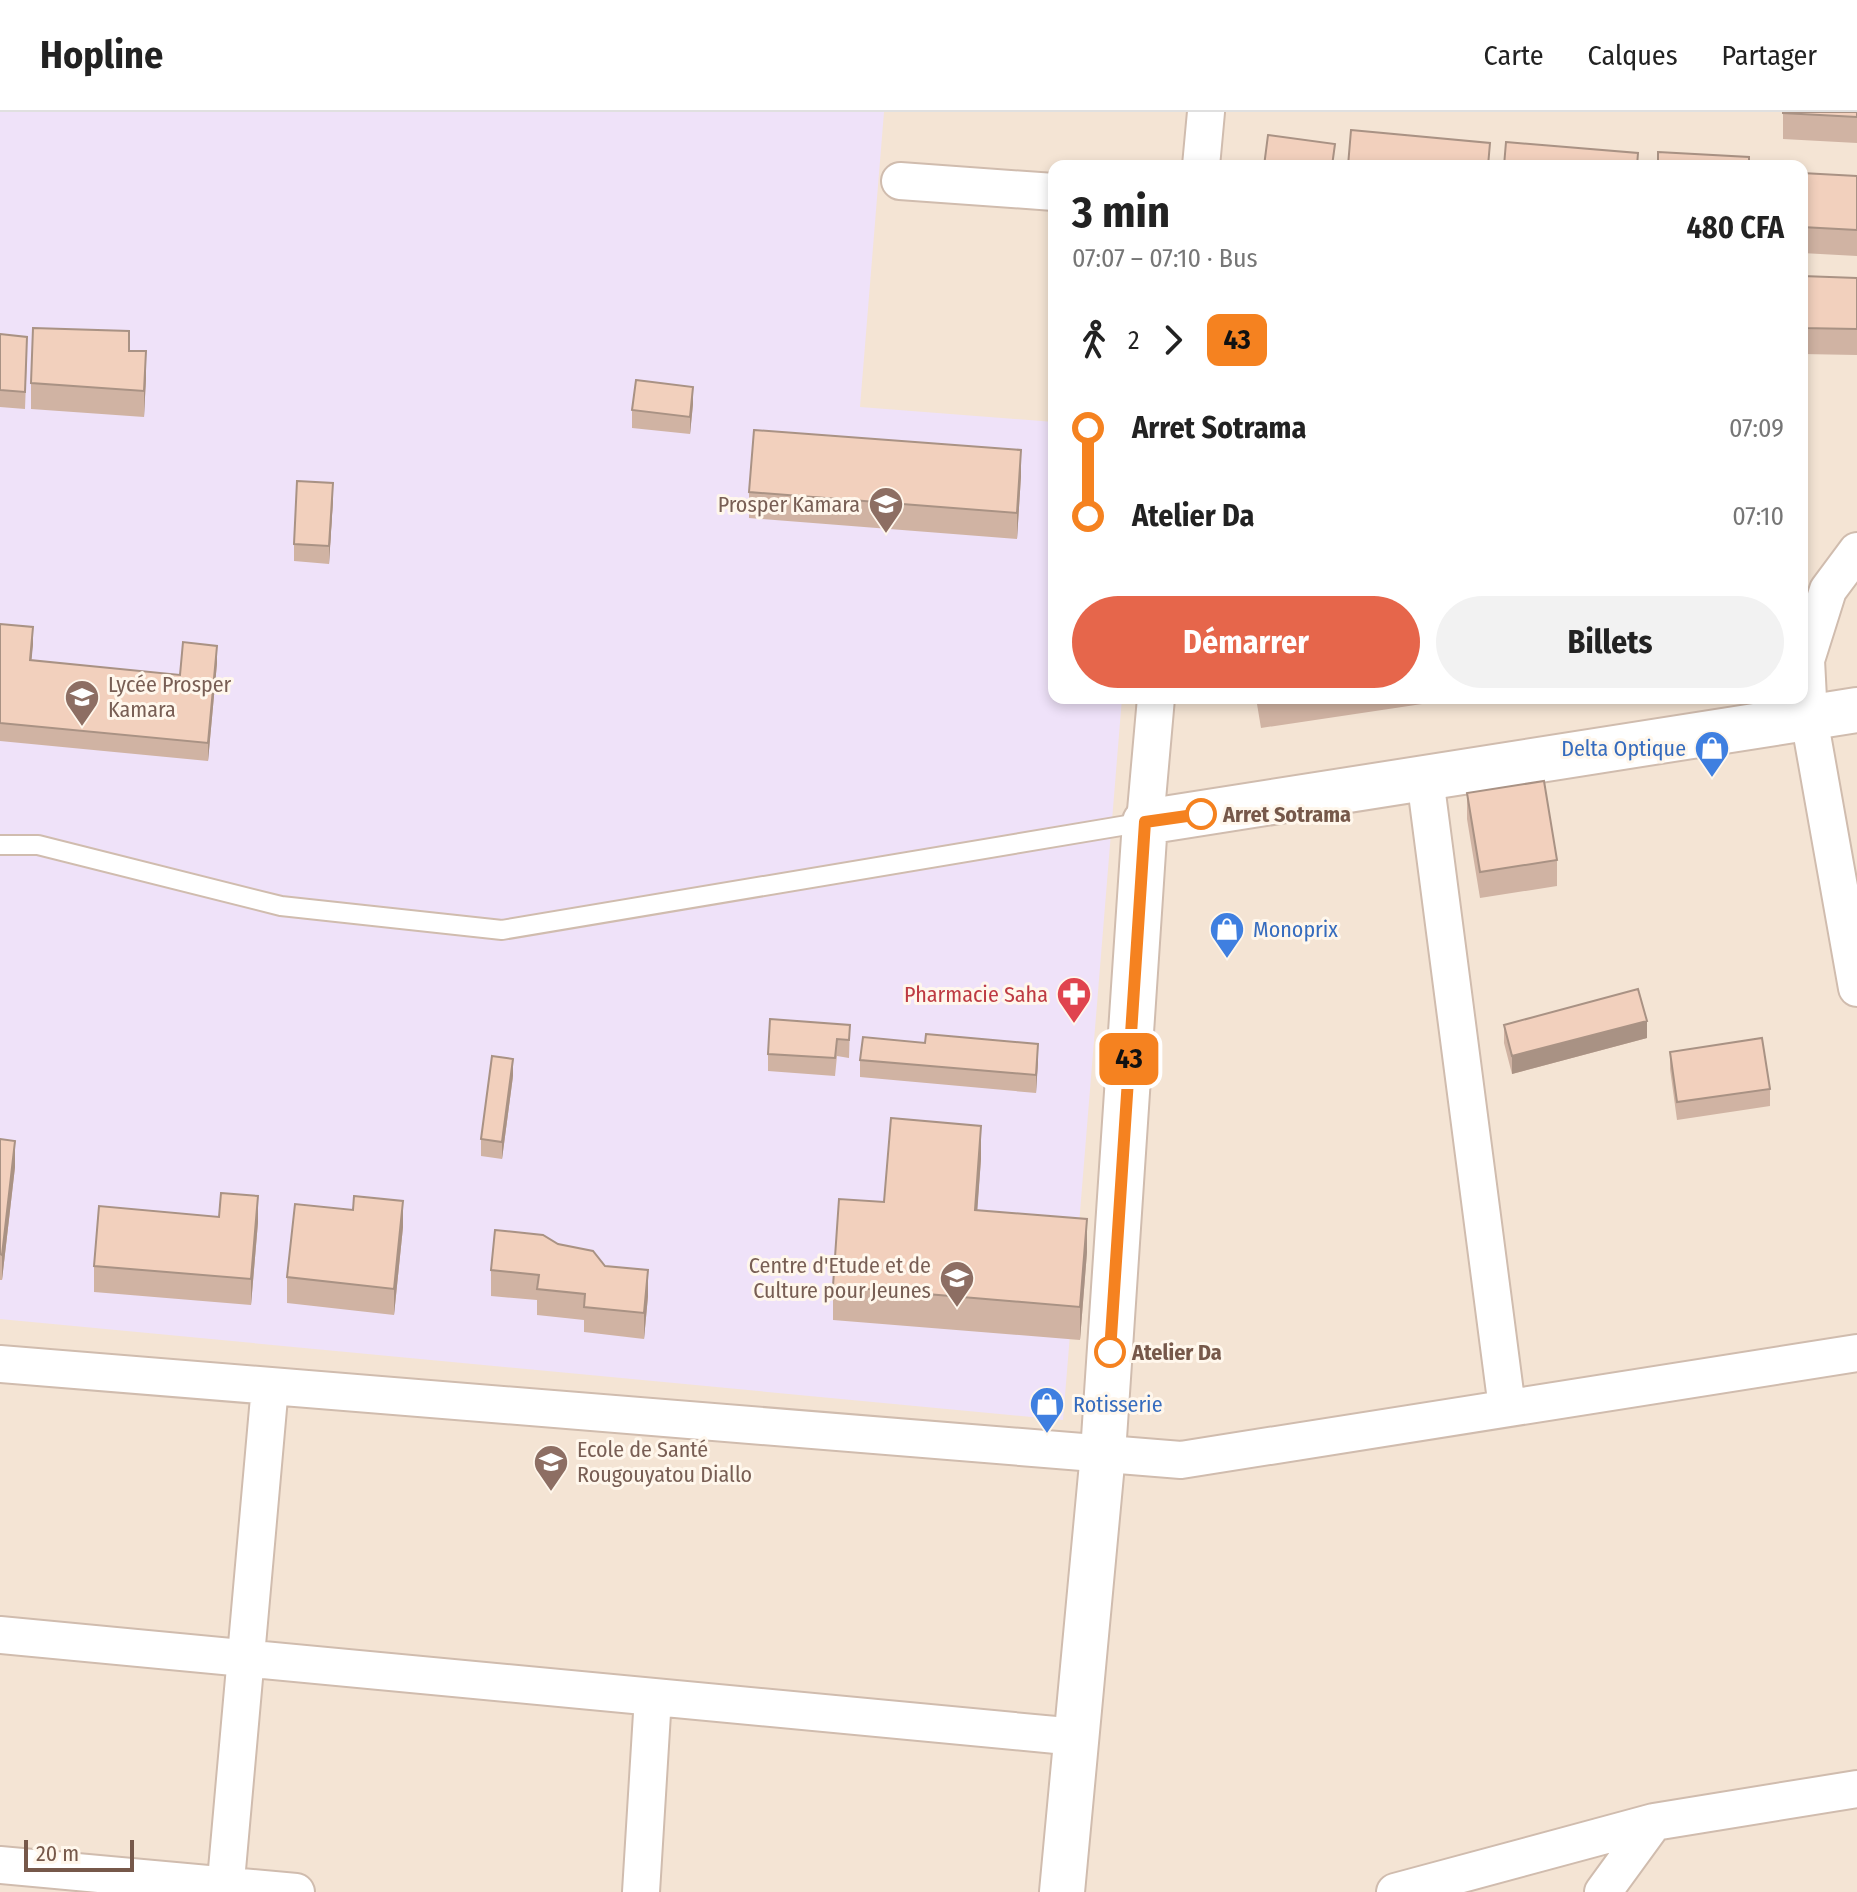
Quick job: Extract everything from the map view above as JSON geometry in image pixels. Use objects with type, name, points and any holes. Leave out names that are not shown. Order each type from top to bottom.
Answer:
[{"type":"street","points":[[1202,160],[1206,112]]},
{"type":"street","points":[[900,181],[1048,192]]},
{"type":"street","points":[[1808,654],[1828,590],[1857,551]]},
{"type":"street","points":[[1808,699],[1857,988]]},
{"type":"street","points":[[1062,1892],[1103,1453],[1155,704]]},
{"type":"street","points":[[1145,822],[1857,710]]},
{"type":"street","points":[[1425,778],[1507,1408]]},
{"type":"street","points":[[0,1364],[1181,1460],[1857,1353]]},
{"type":"street","points":[[225,1889],[270,1386]]},
{"type":"street","points":[[0,1635],[1077,1737]]},
{"type":"street","points":[[641,1892],[653,1697]]},
{"type":"street","points":[[1395,1892],[1654,1822],[1857,1789]]},
{"type":"street","points":[[1603,1892],[1654,1822]]},
{"type":"street","points":[[0,1865],[225,1889],[296,1892]]},
{"type":"lane","points":[[0,845],[38,845],[281,906],[502,930],[1145,822]]},
{"type":"shaded area","points":[[0,112],[1857,112],[1857,1892],[0,1892]]},
{"type":"shaded area","points":[[0,112],[884,112],[860,407],[1048,422],[1048,704],[1122,704],[1063,1420],[0,1319]]},
{"type":"building","points":[[1857,112],[1857,117],[1783,113]]},
{"type":"building","points":[[1351,130],[1490,143],[1489,160],[1348,160]]},
{"type":"building","points":[[1268,135],[1335,144],[1333,160],[1265,160]]},
{"type":"building","points":[[1506,142],[1638,153],[1637,160],[1504,160]]},
{"type":"building","points":[[1658,152],[1749,157],[1749,160],[1658,160]]},
{"type":"building","points":[[1808,173],[1857,176],[1857,230],[1808,227]]},
{"type":"building","points":[[1808,276],[1857,278],[1857,329],[1808,328]]},
{"type":"building","points":[[33,328],[129,331],[129,351],[146,351],[144,391],[31,383]]},
{"type":"building","points":[[0,334],[27,337],[25,392],[0,390]]},
{"type":"building","points":[[636,380],[693,387],[690,417],[632,410]]},
{"type":"building","points":[[754,430],[1021,450],[1017,513],[749,492]]},
{"type":"building","points":[[297,481],[333,483],[329,546],[294,544]]},
{"type":"building","points":[[0,624],[33,627],[30,660],[180,675],[183,642],[217,646],[208,743],[0,723]]},
{"type":"building","points":[[1544,781],[1557,860],[1480,872],[1467,793]]},
{"type":"building","points":[[1638,989],[1647,1021],[1512,1056],[1504,1025]]},
{"type":"building","points":[[770,1019],[850,1025],[849,1040],[837,1039],[835,1058],[768,1054]]},
{"type":"building","points":[[926,1034],[1038,1044],[1036,1075],[860,1060],[863,1037],[925,1043]]},
{"type":"building","points":[[1762,1038],[1770,1089],[1677,1102],[1670,1052]]},
{"type":"building","points":[[492,1056],[513,1059],[502,1142],[481,1139]]},
{"type":"building","points":[[891,1118],[981,1126],[975,1210],[1087,1219],[1080,1307],[833,1286],[839,1199],[884,1202]]},
{"type":"building","points":[[0,1139],[15,1141],[2,1255],[0,1254]]},
{"type":"building","points":[[221,1193],[258,1196],[251,1279],[94,1266],[99,1206],[219,1217]]},
{"type":"building","points":[[354,1196],[403,1201],[394,1289],[287,1277],[295,1204],[353,1210]]},
{"type":"building","points":[[495,1230],[543,1235],[558,1244],[593,1251],[605,1266],[648,1270],[644,1313],[584,1307],[585,1294],[537,1289],[539,1275],[491,1270]]},
{"type":"bus line","name":"43","points":[[1110,1352],[1145,822],[1201,814]]},
{"type":"place","name":"Prosper Kamara","points":[[886,535]]},
{"type":"place","name":"Lycée Prosper Kamara","points":[[82,728]]},
{"type":"place","name":"Delta Optique","points":[[1712,779]]},
{"type":"place","name":"Arret Sotrama","points":[[1201,814]]},
{"type":"place","name":"Monoprix","points":[[1227,960]]},
{"type":"place","name":"Pharmacie Saha","points":[[1074,1025]]},
{"type":"place","name":"Centre d'Etude et de Culture pour Jeunes","points":[[957,1309]]},
{"type":"place","name":"Atelier Da","points":[[1110,1352]]},
{"type":"place","name":"Rotisserie","points":[[1047,1435]]},
{"type":"place","name":"Ecole de Santé Rougouyatou Diallo","points":[[551,1493]]}]
